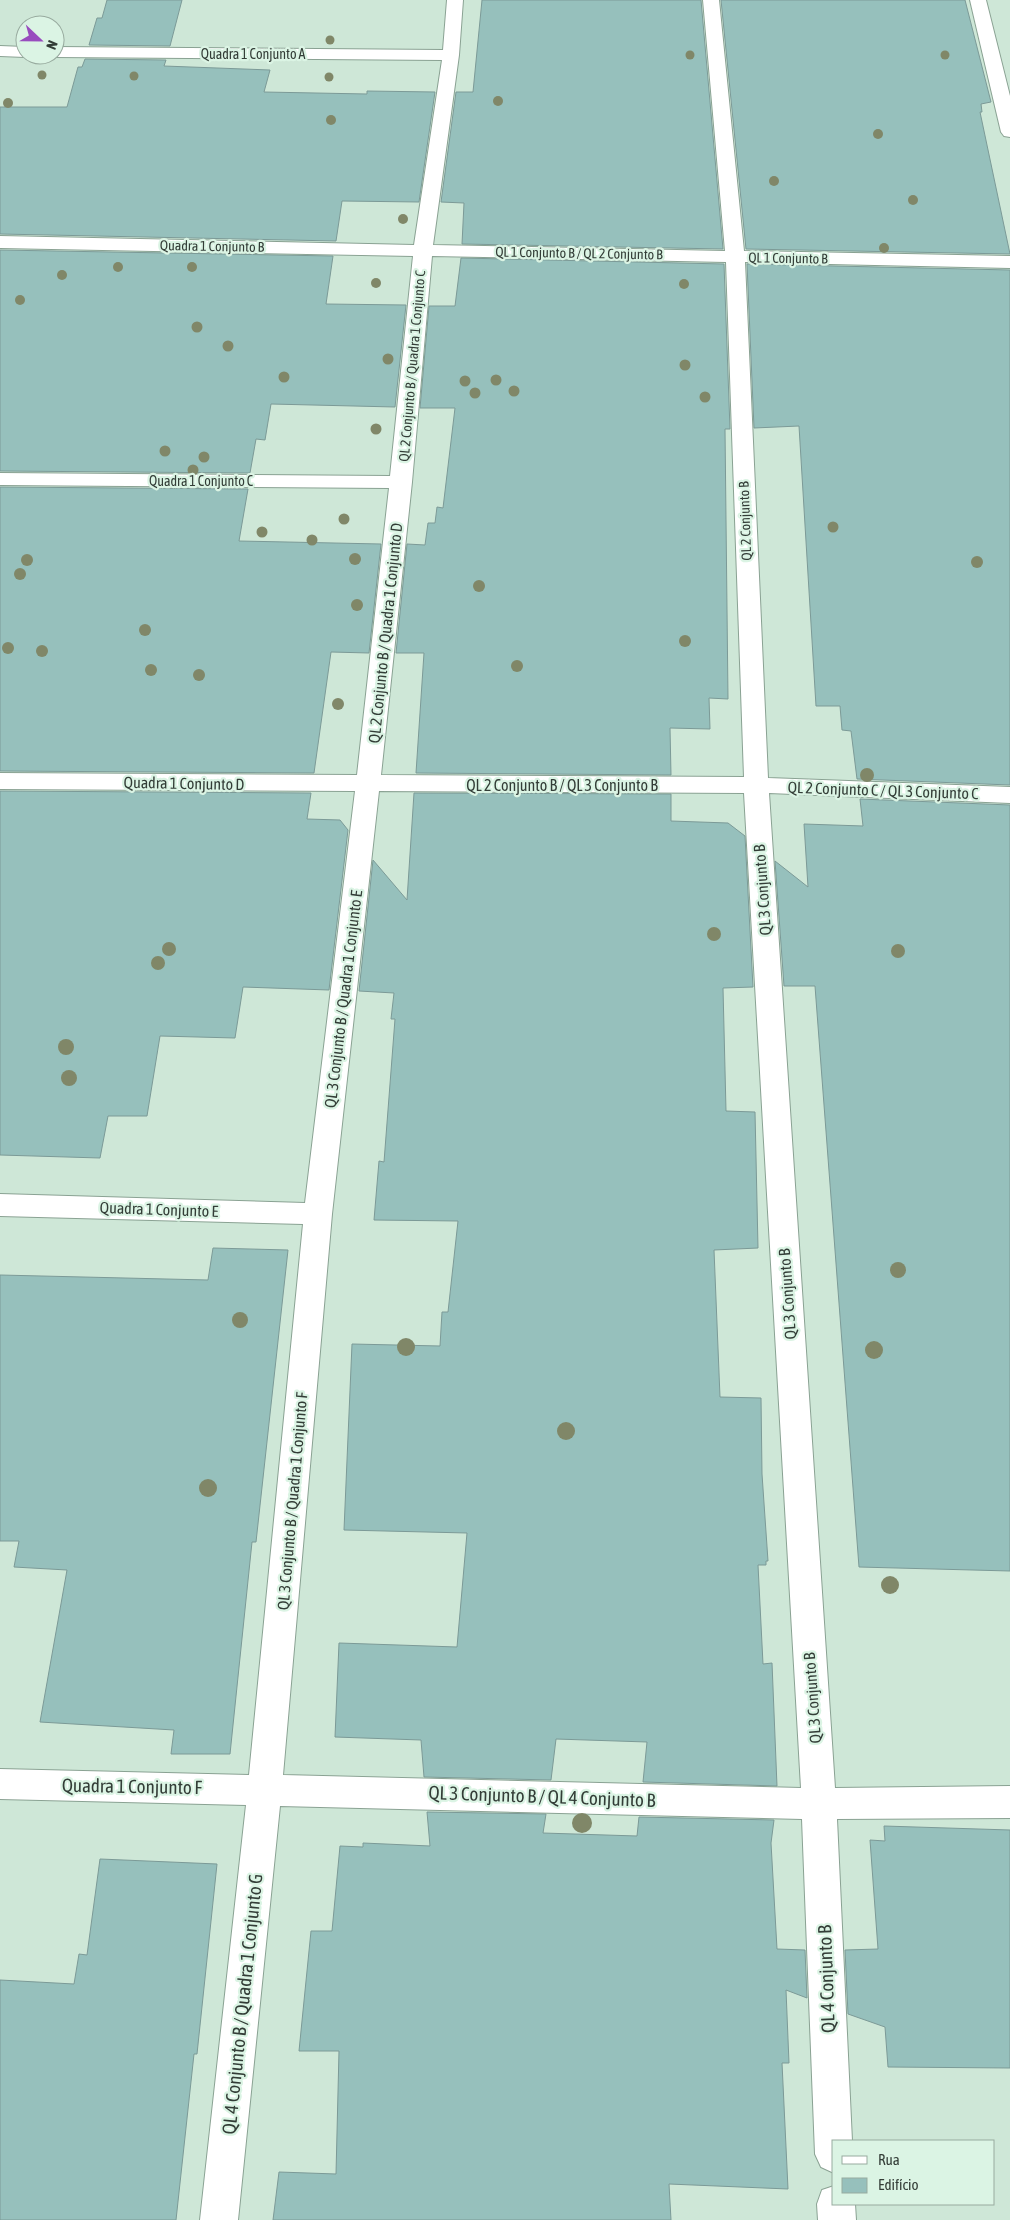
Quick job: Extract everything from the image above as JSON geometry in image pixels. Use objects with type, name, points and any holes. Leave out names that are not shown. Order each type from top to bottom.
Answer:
[{"type":"street","name":"QL 2 Conjunto B / Quadra 1 Conjunto C","points":[[401,482],[423,249],[452,55],[456,0]]},
{"type":"street","name":"QL 1 Conjunto B","points":[[711,0],[735,257],[1010,262]]},
{"type":"street","points":[[978,0],[1010,132]]},
{"type":"street","points":[[0,51],[15,52]]},
{"type":"street","name":"Quadra 1 Conjunto A","points":[[65,52],[452,55]]},
{"type":"street","name":"Quadra 1 Conjunto B","points":[[0,242],[423,249]]},
{"type":"street","name":"QL 1 Conjunto B / QL 2 Conjunto B","points":[[423,249],[735,257]]},
{"type":"street","name":"QL 2 Conjunto B","points":[[735,257],[756,785]]},
{"type":"street","name":"Quadra 1 Conjunto C","points":[[0,479],[401,482]]},
{"type":"street","name":"QL 2 Conjunto B / Quadra 1 Conjunto D","points":[[368,784],[401,482]]},
{"type":"street","name":"Quadra 1 Conjunto D","points":[[0,781],[368,784]]},
{"type":"street","name":"QL 2 Conjunto B / QL 3 Conjunto B","points":[[368,784],[756,785]]},
{"type":"street","name":"QL 3 Conjunto B / Quadra 1 Conjunto E","points":[[318,1214],[368,784]]},
{"type":"street","name":"QL 2 Conjunto C / QL 3 Conjunto C","points":[[756,785],[1010,795]]},
{"type":"street","name":"QL 3 Conjunto B","points":[[756,785],[819,1804]]},
{"type":"street","name":"Quadra 1 Conjunto E","points":[[0,1205],[318,1214]]},
{"type":"street","name":"QL 3 Conjunto B / Quadra 1 Conjunto F","points":[[265,1788],[318,1214]]},
{"type":"street","name":"Quadra 1 Conjunto F","points":[[0,1784],[265,1788]]},
{"type":"street","name":"QL 3 Conjunto B / QL 4 Conjunto B","points":[[265,1788],[819,1804],[1010,1802]]},
{"type":"street","name":"QL 4 Conjunto B / Quadra 1 Conjunto G","points":[[219,2220],[265,1788]]},
{"type":"street","name":"QL 4 Conjunto B","points":[[819,1804],[833,2140]]},
{"type":"street","points":[[836,2205],[836,2220]]},
{"type":"building","points":[[107,0],[182,0],[170,46],[89,45],[97,18],[102,18]]},
{"type":"building","points":[[482,0],[701,0],[723,249],[462,244],[464,203],[441,202],[456,92],[473,92]]},
{"type":"building","points":[[721,0],[965,0],[991,102],[981,104],[982,112],[980,112],[1010,254],[746,249]]},
{"type":"building","points":[[85,59],[166,60],[164,66],[270,70],[264,92],[367,94],[367,91],[435,92],[419,202],[342,201],[336,241],[0,234],[0,107],[67,107],[78,67],[82,67]]},
{"type":"building","points":[[0,250],[333,256],[326,304],[406,305],[395,407],[271,404],[265,440],[256,439],[250,473],[0,471]]},
{"type":"building","points":[[461,258],[724,264],[730,429],[725,429],[728,699],[709,698],[710,729],[670,728],[671,775],[416,773],[424,653],[396,653],[407,544],[425,545],[428,523],[435,523],[437,507],[443,508],[455,408],[420,408],[429,306],[455,306]]},
{"type":"building","points":[[747,264],[1010,270],[1010,785],[857,779],[851,731],[842,730],[840,706],[816,706],[799,426],[754,428]]},
{"type":"building","points":[[0,487],[248,489],[239,541],[381,544],[369,653],[331,652],[314,773],[0,771]]},
{"type":"building","points":[[0,791],[311,793],[307,819],[340,820],[348,830],[329,990],[243,987],[235,1038],[160,1036],[147,1116],[108,1116],[100,1158],[0,1155]]},
{"type":"building","points":[[414,793],[671,794],[671,821],[728,823],[745,836],[753,987],[723,988],[726,1111],[755,1112],[758,1248],[714,1250],[720,1397],[761,1398],[762,1474],[768,1561],[766,1561],[766,1565],[758,1565],[763,1664],[772,1663],[777,1786],[643,1782],[647,1742],[556,1739],[551,1780],[424,1777],[421,1740],[335,1737],[339,1643],[457,1647],[467,1533],[344,1530],[352,1344],[440,1346],[442,1312],[448,1312],[458,1221],[374,1220],[379,1161],[384,1162],[395,1019],[391,1019],[394,993],[359,991],[373,860],[407,900]]},
{"type":"building","points":[[860,799],[1010,805],[1010,1571],[859,1567],[815,986],[784,986],[775,861],[808,887],[804,824],[863,826]]},
{"type":"building","points":[[213,1248],[288,1250],[256,1542],[252,1542],[230,1754],[171,1754],[174,1730],[40,1722],[67,1570],[14,1567],[19,1541],[0,1541],[0,1275],[208,1280]]},
{"type":"building","points":[[427,1812],[546,1814],[543,1833],[637,1836],[639,1817],[774,1820],[771,1843],[777,1949],[805,1950],[807,1998],[786,1990],[789,2063],[782,2063],[788,2189],[669,2184],[671,2220],[273,2220],[279,2172],[336,2174],[339,2051],[299,2051],[311,1931],[332,1931],[340,1846],[363,1847],[363,1843],[430,1846]]},
{"type":"building","points":[[884,1826],[1010,1830],[1010,2068],[888,2067],[885,2027],[848,2014],[845,1950],[878,1949],[870,1840],[885,1841]]},
{"type":"building","points":[[100,1859],[217,1864],[197,2054],[194,2054],[176,2220],[0,2220],[0,1980],[74,1984],[79,1954],[87,1955]]}]
